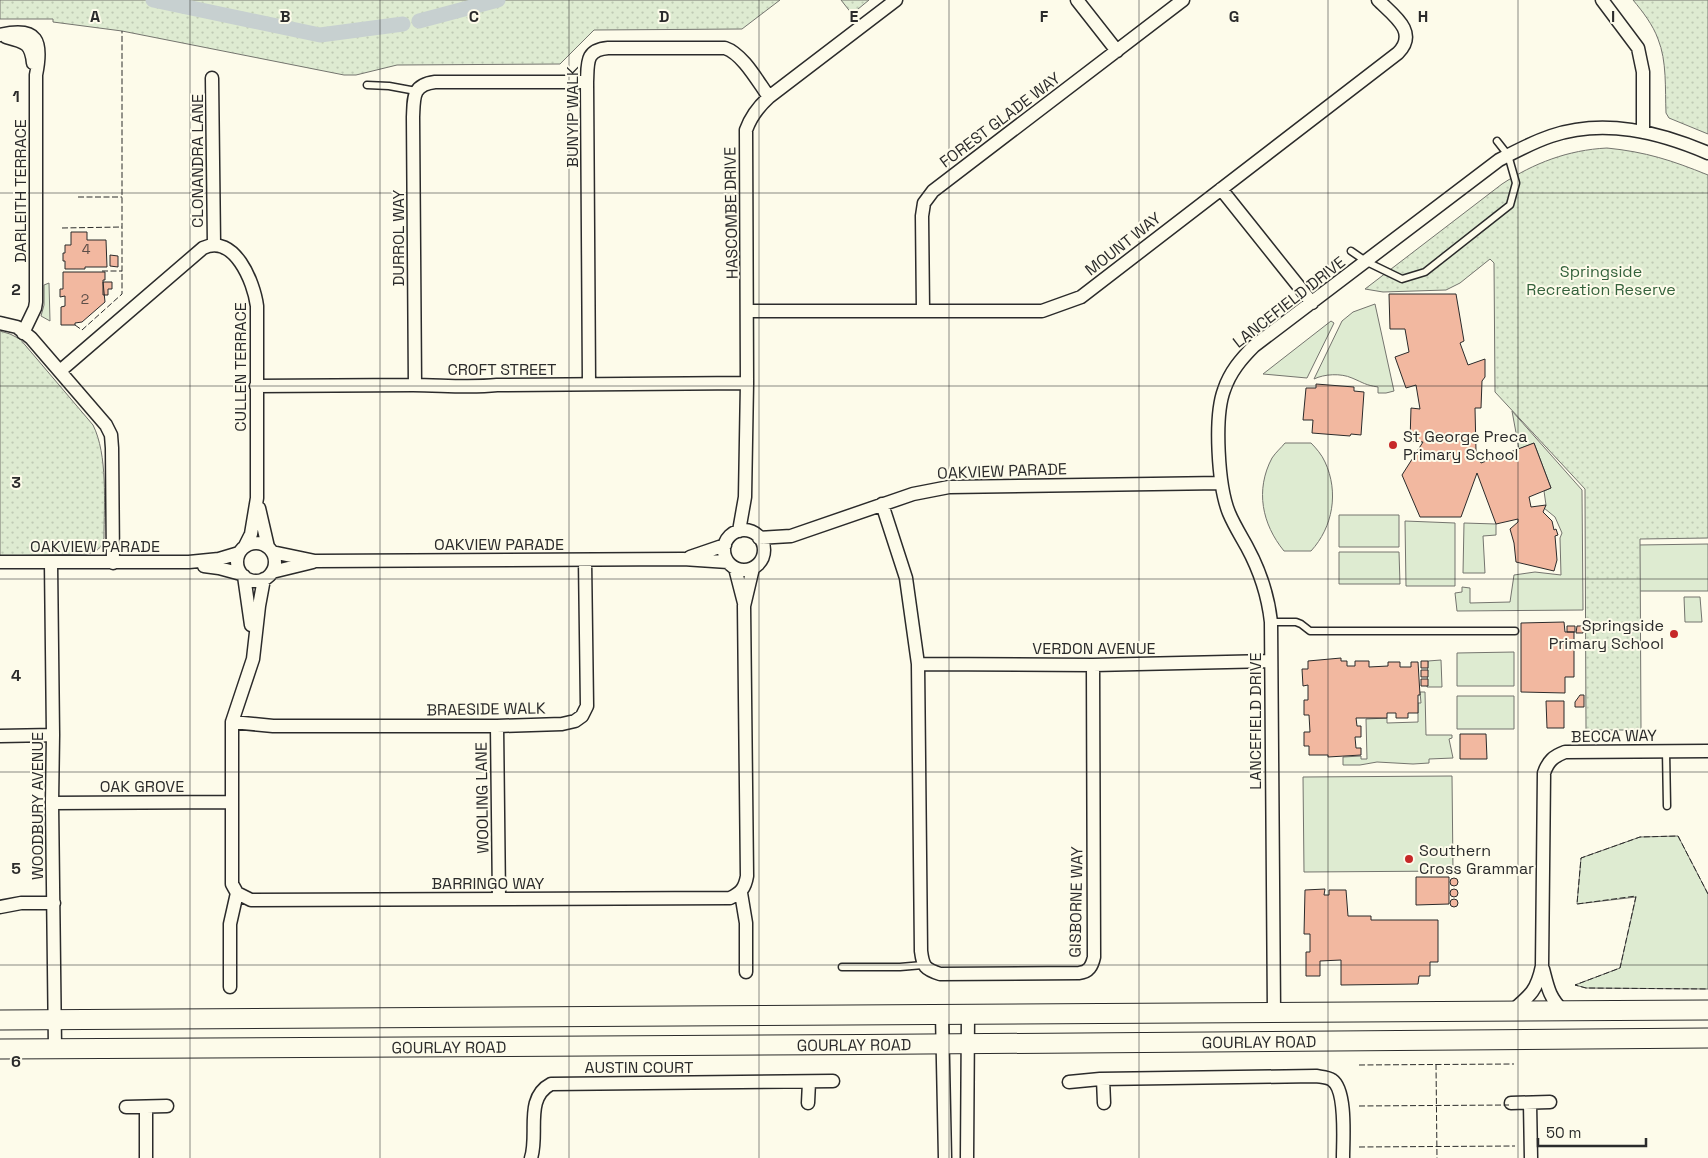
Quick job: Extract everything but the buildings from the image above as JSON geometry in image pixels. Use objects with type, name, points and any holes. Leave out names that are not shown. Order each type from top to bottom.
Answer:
[{"type":"main road","name":"GOURLAY ROAD","points":[[0,1020],[1708,1010]]},
{"type":"main road","points":[[1274,1013],[1274,1042]]},
{"type":"main road","name":"GOURLAY ROAD","points":[[0,1049],[1708,1038]]},
{"type":"street","name":"HASCOMBE DRIVE","points":[[750,534],[745,497],[748,383],[746,130],[750,119],[769,97],[896,0]]},
{"type":"street","points":[[1078,0],[1117,51]]},
{"type":"street","name":"FOREST GLADE WAY","points":[[923,310],[922,216],[924,203],[933,191],[1183,0]]},
{"type":"street","name":"MOUNT WAY","points":[[748,311],[1042,311],[1081,297],[1405,47],[1407,40],[1404,28],[1399,20],[1378,0]]},
{"type":"street","points":[[1602,0],[1638,48],[1644,72],[1643,131]]},
{"type":"street","name":"DARLEITH TERRACE","points":[[0,36],[20,40],[30,48],[36,75],[36,302],[23,333]]},
{"type":"street","name":"BUNYIP WALK","points":[[589,384],[587,82],[589,57],[593,52],[601,48],[725,48],[738,56],[769,97]]},
{"type":"street","name":"CLONANDRA LANE","points":[[212,78],[214,245]]},
{"type":"street","points":[[416,91],[425,84],[435,82],[587,82]]},
{"type":"street","name":"DURROL WAY","points":[[415,385],[413,117],[416,91]]},
{"type":"street","name":"LANCEFIELD DRIVE","points":[[1274,1013],[1271,622],[1264,584],[1254,560],[1228,512],[1221,483],[1219,414],[1223,392],[1230,375],[1240,360],[1254,346],[1499,160],[1525,146],[1553,135],[1586,128],[1610,128],[1643,131],[1670,138],[1708,153]]},
{"type":"street","points":[[1221,189],[1312,303]]},
{"type":"street","points":[[60,371],[203,248],[214,245]]},
{"type":"street","name":"CULLEN TERRACE","points":[[214,245],[223,246],[248,273],[254,289],[257,306],[257,498],[251,534],[242,550]]},
{"type":"street","points":[[0,323],[17,327],[31,338],[100,417],[111,435],[113,563]]},
{"type":"street","name":"CROFT STREET","points":[[256,386],[466,385],[479,387],[496,385],[748,383]]},
{"type":"street","name":"OAKVIEW PARADE","points":[[763,555],[791,536],[913,494],[949,487],[1221,483]]},
{"type":"street","name":"CULLEN TERRACE","points":[[257,498],[270,550]]},
{"type":"street","points":[[882,504],[906,578],[918,664],[921,952],[923,965]]},
{"type":"street","points":[[744,606],[731,565],[725,556],[725,545],[730,536],[750,534],[764,549],[761,560],[753,568],[744,606],[747,876],[746,884],[741,893],[746,923],[746,972]]},
{"type":"street","name":"OAKVIEW PARADE","points":[[750,534],[791,536]]},
{"type":"street","points":[[230,987],[230,924],[237,893],[232,884],[232,722],[253,659],[254,639],[268,575],[275,562],[270,550],[257,543],[242,550],[237,564],[242,575],[254,639]]},
{"type":"street","name":"OAKVIEW PARADE","points":[[683,559],[725,545]]},
{"type":"street","name":"OAKVIEW PARADE","points":[[0,562],[189,562],[219,559],[242,550]]},
{"type":"street","name":"OAKVIEW PARADE","points":[[270,550],[315,561],[683,559],[731,565]]},
{"type":"street","name":"BRAESIDE WALK","points":[[232,722],[273,726],[497,726],[575,722],[582,716],[587,706],[585,560]]},
{"type":"street","name":"OAKVIEW PARADE","points":[[268,575],[315,561]]},
{"type":"street","name":"OAKVIEW PARADE","points":[[189,562],[242,575]]},
{"type":"street","name":"WOODBURY AVENUE","points":[[51,563],[55,1048]]},
{"type":"street","points":[[731,565],[741,570],[753,568]]},
{"type":"street","points":[[242,575],[254,580],[268,575]]},
{"type":"street","name":"VERDON AVENUE","points":[[918,664],[1093,665],[1271,662]]},
{"type":"street","name":"GISBORNE WAY","points":[[923,965],[929,970],[940,974],[950,974],[1079,973],[1088,970],[1092,965],[1094,957],[1093,665]]},
{"type":"street","name":"WOOLING LANE","points":[[497,726],[499,899]]},
{"type":"street","points":[[0,736],[53,735]]},
{"type":"street","name":"BECCA WAY","points":[[1512,1011],[1531,995],[1539,982],[1542,966],[1544,773],[1547,765],[1556,756],[1565,752],[1708,751]]},
{"type":"street","name":"OAK GROVE","points":[[52,803],[232,802]]},
{"type":"street","name":"BARRINGO WAY","points":[[237,893],[250,900],[730,898],[741,893]]},
{"type":"street","points":[[0,907],[20,910],[53,907]]},
{"type":"street","name":"BECCA WAY","points":[[1542,966],[1549,994],[1563,1011]]},
{"type":"street","points":[[942,1014],[945,1158]]},
{"type":"street","points":[[967,1158],[968,1014]]},
{"type":"street","points":[[1069,1082],[1103,1079],[1316,1076],[1332,1079],[1342,1096],[1343,1158]]},
{"type":"street","points":[[1103,1079],[1104,1103]]},
{"type":"street","points":[[808,1104],[809,1082]]},
{"type":"street","name":"AUSTIN COURT","points":[[531,1158],[534,1142],[535,1101],[539,1093],[551,1084],[833,1082]]},
{"type":"street","points":[[1511,1103],[1550,1102]]},
{"type":"street","points":[[1530,1103],[1531,1158]]},
{"type":"street","points":[[126,1107],[167,1106]]},
{"type":"street","points":[[146,1107],[146,1158]]},
{"type":"lane","points":[[367,85],[389,86],[416,91]]},
{"type":"lane","points":[[1351,251],[1366,262],[1402,279],[1425,272],[1510,205],[1516,183],[1508,155],[1498,141]]},
{"type":"lane","points":[[1271,622],[1296,622],[1310,631],[1515,631]]},
{"type":"lane","points":[[1666,752],[1667,806]]},
{"type":"lane","name":"GISBORNE WAY","points":[[842,967],[923,965]]},
{"type":"green space","points":[[0,0],[780,0],[742,29],[594,30],[560,64],[397,65],[356,75],[344,75],[122,31],[53,22],[53,19],[0,19]]},
{"type":"green space","points":[[841,0],[869,0],[852,14]]},
{"type":"green space","points":[[1633,0],[1708,0],[1708,134],[1669,118],[1666,113],[1665,75],[1661,48],[1651,24]]},
{"type":"green space","name":"Springside Recreation Reserve","points":[[1607,148],[1658,157],[1708,175],[1708,538],[1640,539],[1641,730],[1586,730],[1585,489],[1495,392],[1494,263],[1490,259],[1460,283],[1446,290],[1383,292],[1365,289],[1502,184],[1526,170],[1565,155]]},
{"type":"green space","points":[[49,283],[50,321],[41,316],[44,305],[44,285]]},
{"type":"green space","points":[[1375,304],[1394,391],[1378,393],[1378,387],[1367,385],[1343,375],[1328,375],[1314,379],[1342,321],[1353,312]]},
{"type":"green space","points":[[1331,321],[1334,323],[1307,378],[1263,374]]},
{"type":"green space","points":[[0,331],[20,339],[93,425],[98,437],[103,465],[104,538],[100,547],[93,552],[86,554],[0,556]]},
{"type":"green space","points":[[1512,411],[1582,490],[1583,610],[1457,611],[1455,593],[1462,592],[1462,587],[1470,588],[1470,603],[1510,602],[1514,575],[1535,572],[1561,575],[1560,538],[1562,533],[1555,517],[1544,508],[1546,505],[1544,491],[1551,488],[1534,443],[1519,449]]},
{"type":"green space","points":[[1285,443],[1311,443],[1325,462],[1332,485],[1332,509],[1329,520],[1318,542],[1311,551],[1284,551],[1270,530],[1263,506],[1264,482],[1267,470],[1272,458]]},
{"type":"green space","points":[[1339,515],[1399,515],[1399,547],[1339,547]]},
{"type":"green space","points":[[1405,521],[1455,523],[1455,586],[1406,586]]},
{"type":"green space","points":[[1464,523],[1496,524],[1496,535],[1483,536],[1485,573],[1463,573]]},
{"type":"green space","points":[[1708,544],[1708,591],[1639,591],[1638,545]]},
{"type":"green space","points":[[1339,552],[1399,552],[1400,584],[1339,584]]},
{"type":"green space","points":[[1684,597],[1700,597],[1702,622],[1685,622]]},
{"type":"green space","points":[[1514,652],[1514,686],[1457,686],[1457,653]]},
{"type":"green space","points":[[1441,660],[1442,687],[1427,687],[1428,661]]},
{"type":"green space","points":[[1420,692],[1425,692],[1426,735],[1452,735],[1452,738],[1449,739],[1453,758],[1429,759],[1429,763],[1377,762],[1343,765],[1343,757],[1361,756],[1361,759],[1367,759],[1366,719],[1387,718],[1387,723],[1418,722],[1418,703],[1421,703]]},
{"type":"green space","points":[[1457,696],[1514,696],[1514,729],[1457,729]]},
{"type":"green space","points":[[1452,776],[1453,871],[1304,872],[1303,777]]},
{"type":"green space","points":[[1678,836],[1708,894],[1708,989],[1586,988],[1575,985],[1620,968],[1636,897],[1577,904],[1581,858],[1640,837]]},
{"type":"waterway","points":[[153,0],[320,35],[403,24]]},
{"type":"waterway","points":[[419,21],[498,0]]},
{"type":"fence","points":[[75,325],[82,330],[122,294],[122,31]]},
{"type":"fence","points":[[78,197],[122,197]]},
{"type":"fence","points":[[62,228],[122,227]]},
{"type":"fence","points":[[102,271],[122,271]]},
{"type":"fence","points":[[1708,894],[1678,836],[1640,837],[1581,858],[1577,904],[1636,896],[1620,968],[1575,985],[1586,988],[1708,989]]},
{"type":"fence","points":[[1436,1064],[1437,1158]]},
{"type":"fence","points":[[1359,1065],[1514,1064]]},
{"type":"fence","points":[[1359,1106],[1509,1105]]},
{"type":"fence","points":[[1359,1147],[1515,1146]]},
{"type":"place","name":"St George Preca Primary School","points":[[1393,445]]},
{"type":"place","name":"Springside Primary School","points":[[1674,634]]},
{"type":"place","name":"Southern Cross Grammar","points":[[1409,859]]}]
